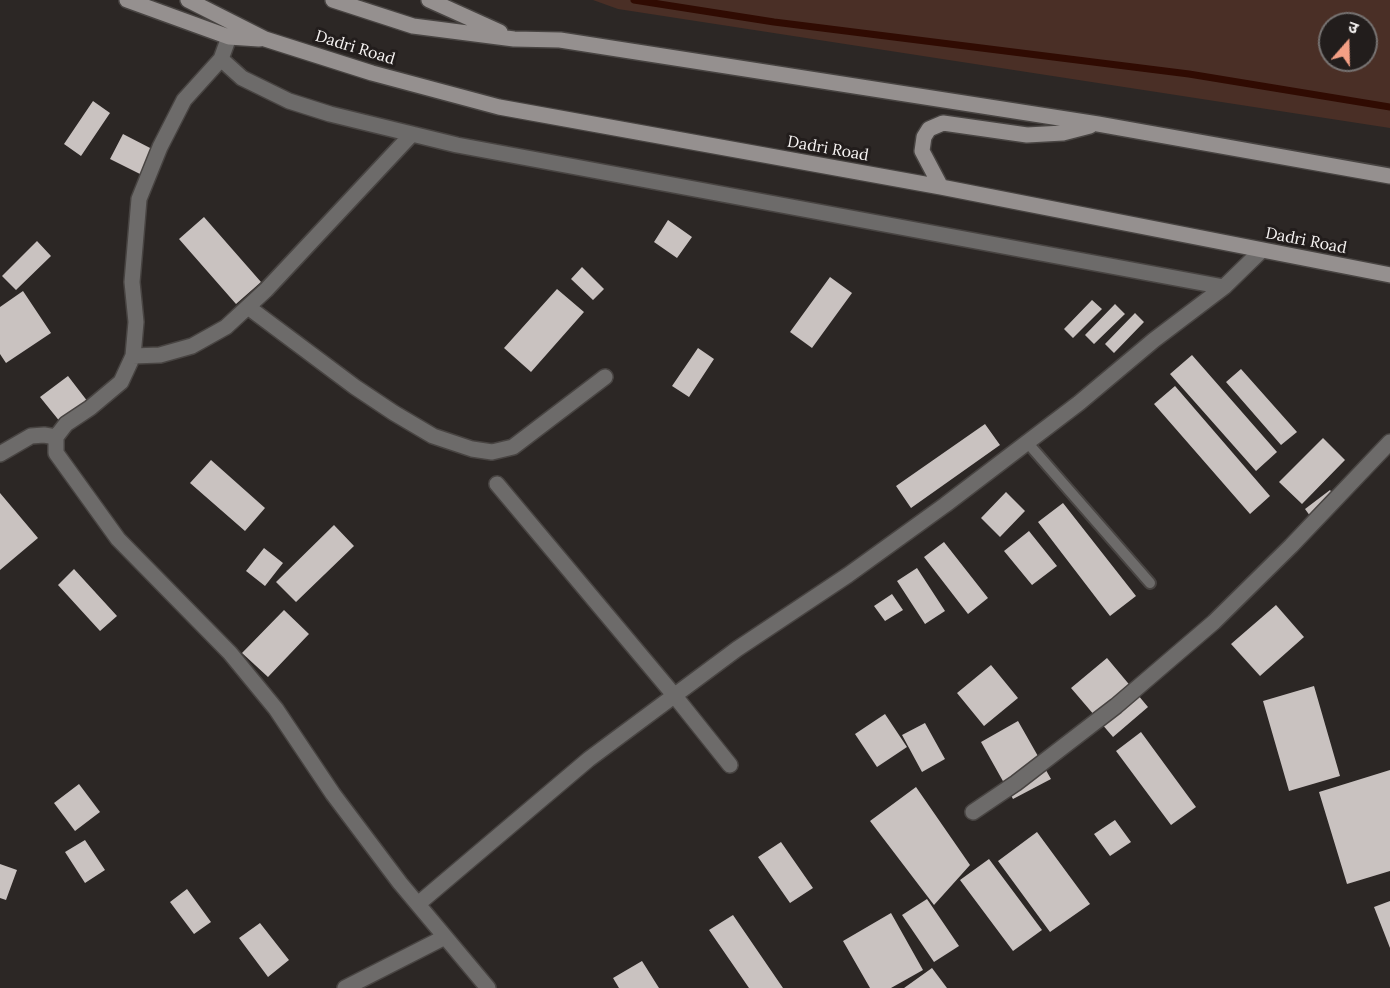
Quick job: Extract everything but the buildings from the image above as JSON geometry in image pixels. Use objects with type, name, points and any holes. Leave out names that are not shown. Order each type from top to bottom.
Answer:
[{"type":"main road","points":[[127,0],[229,37],[265,39]]},
{"type":"main road","points":[[188,0],[265,39]]},
{"type":"main road","points":[[333,0],[413,26],[514,39],[560,40],[1098,124],[1390,176]]},
{"type":"main road","points":[[429,0],[514,39]]},
{"type":"main road","name":"Dadri Road","points":[[265,39],[372,73],[499,107],[941,187],[1390,275]]},
{"type":"main road","points":[[941,187],[922,151],[924,137],[929,129],[943,123],[1027,135],[1063,132],[1098,124]]},
{"type":"street","points":[[229,37],[221,59],[184,100],[160,147],[139,199],[132,282],[136,322],[133,356],[121,382],[90,408],[66,424],[56,437],[56,453],[118,539],[230,654],[270,701],[333,794],[418,904],[488,988]]},
{"type":"street","points":[[221,59],[242,78],[289,101],[330,114],[457,145],[1224,287]]},
{"type":"street","points":[[133,356],[160,355],[192,346],[226,327],[266,290],[412,134]]},
{"type":"street","points":[[418,904],[589,759],[737,649],[945,505],[1224,287],[1261,251]]},
{"type":"street","points":[[248,307],[355,387],[394,413],[433,436],[472,449],[492,452],[513,447],[604,376]]},
{"type":"street","points":[[0,454],[31,436],[56,437]]},
{"type":"street","points":[[974,812],[1016,783],[1116,706],[1215,621],[1291,546],[1390,442]]},
{"type":"street","points":[[497,484],[730,765]]},
{"type":"street","points":[[345,988],[445,937]]},
{"type":"lane","points":[[1026,441],[1150,584]]},
{"type":"shaded area","points":[[593,0],[1390,0],[1390,128],[618,9]]},
{"type":"waterway","points":[[634,0],[774,22],[1189,74],[1390,107]]}]
